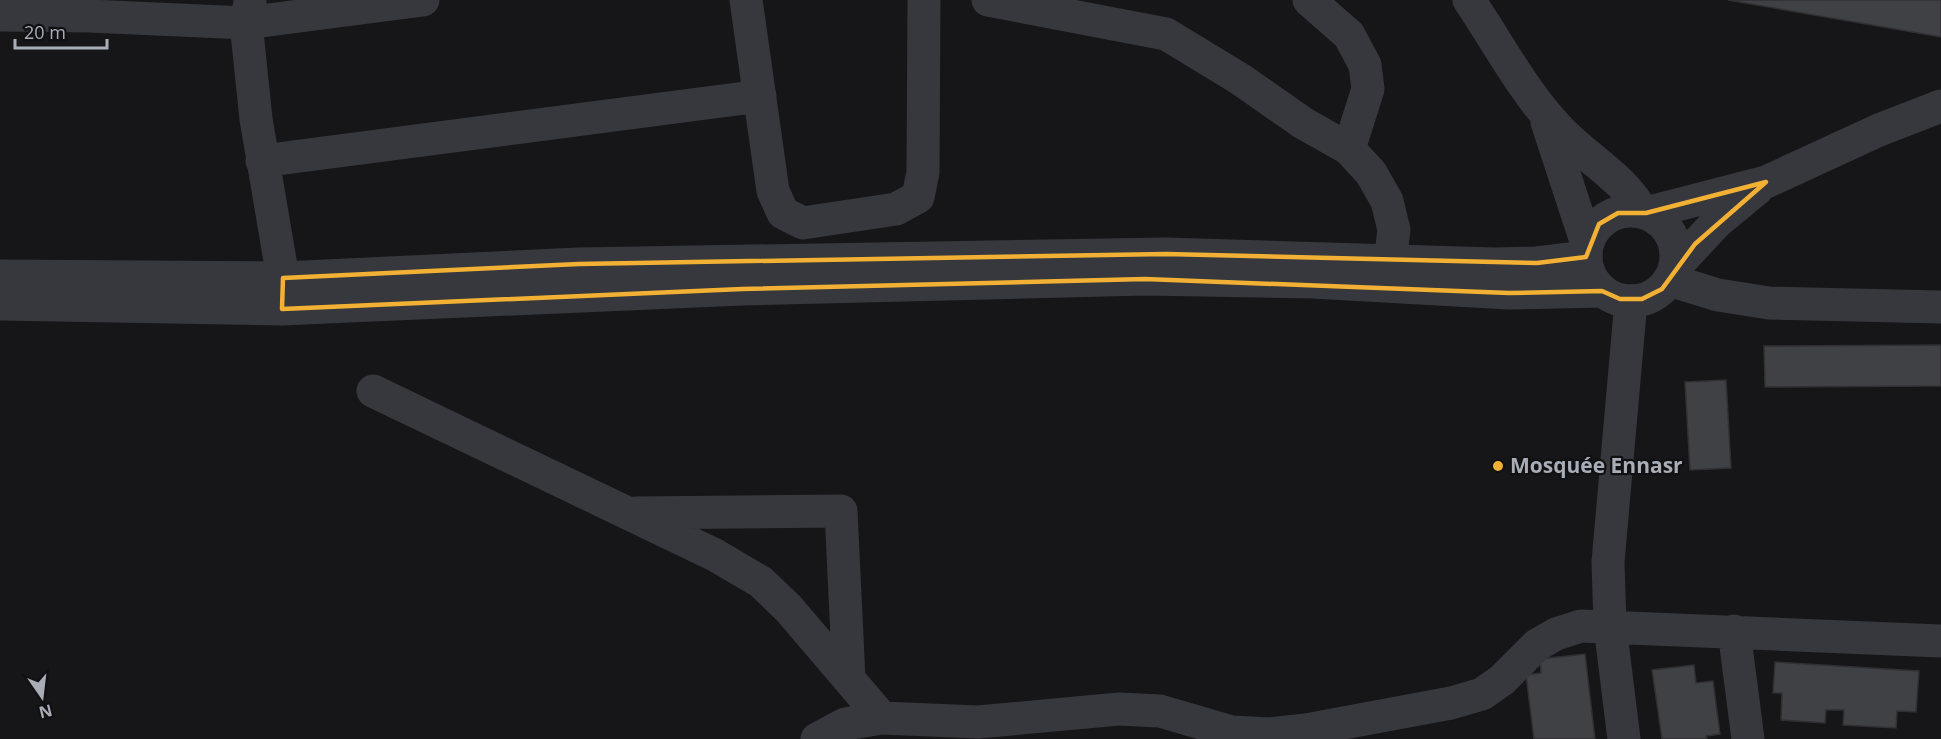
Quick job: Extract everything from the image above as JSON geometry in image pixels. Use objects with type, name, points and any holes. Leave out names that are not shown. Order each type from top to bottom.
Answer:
[{"type":"street","points":[[0,15],[91,8],[248,11],[423,0]]},
{"type":"street","points":[[746,0],[773,191],[783,213],[803,223],[896,209],[918,197],[923,172],[924,0]]},
{"type":"street","points":[[988,0],[1166,34],[1240,79],[1303,123],[1349,149],[1371,173],[1388,201],[1394,230],[1390,262]]},
{"type":"street","points":[[1309,0],[1349,35],[1365,65],[1368,89],[1349,149]]},
{"type":"street","points":[[1469,0],[1544,112],[1569,139],[1628,191],[1644,213],[1658,220],[1667,230],[1674,242],[1676,255],[1672,274]]},
{"type":"street","points":[[248,11],[256,119],[282,293]]},
{"type":"street","points":[[262,161],[760,96]]},
{"type":"street","points":[[1586,251],[1599,224],[1608,217],[1618,213],[1644,213],[1766,182],[1879,130],[1941,106]]},
{"type":"street","points":[[1544,112],[1586,251],[1588,270],[1593,281],[1616,296]]},
{"type":"street","points":[[0,304],[282,293],[742,289],[1144,279],[1313,282],[1509,293],[1653,295],[1717,222],[1766,182]]},
{"type":"street","points":[[0,276],[282,293],[579,264],[922,260],[1166,254],[1390,262],[1526,263],[1586,251]]},
{"type":"street","points":[[1672,274],[1718,295],[1769,303],[1941,307]]},
{"type":"street","points":[[1616,296],[1608,562],[1610,626],[1624,739]]},
{"type":"street","points":[[373,391],[715,555],[761,582],[789,609],[882,718]]},
{"type":"street","points":[[627,513],[841,512],[849,679]]},
{"type":"street","points":[[817,739],[845,724],[882,718],[928,729],[1119,709],[1160,711],[1232,732],[1269,734],[1306,730],[1451,703],[1482,694],[1502,680],[1537,645],[1556,634],[1581,626],[1941,641]]},
{"type":"street","points":[[1734,631],[1748,739]]},
{"type":"highlighted area","points":[[1766,182],[1695,244],[1662,289],[1642,299],[1620,299],[1602,291],[1509,293],[1145,279],[742,289],[282,309],[283,278],[579,264],[1166,254],[1537,263],[1586,257],[1599,224],[1618,213],[1646,213]]},
{"type":"building","points":[[1728,0],[1941,0],[1941,37]]},
{"type":"building","points":[[1941,345],[1941,386],[1765,387],[1764,346]]},
{"type":"building","points":[[1726,380],[1731,468],[1690,470],[1685,382]]},
{"type":"building","points":[[1585,654],[1595,739],[1534,739],[1526,675],[1541,673],[1540,659]]},
{"type":"building","points":[[1775,662],[1919,671],[1916,712],[1897,711],[1896,728],[1843,725],[1844,710],[1826,710],[1825,723],[1781,720],[1782,693],[1773,693]]},
{"type":"building","points":[[1694,665],[1696,683],[1713,681],[1720,734],[1706,736],[1707,739],[1662,739],[1652,670]]},
{"type":"place","name":"Mosquée Ennasr","points":[[1498,466]]}]
